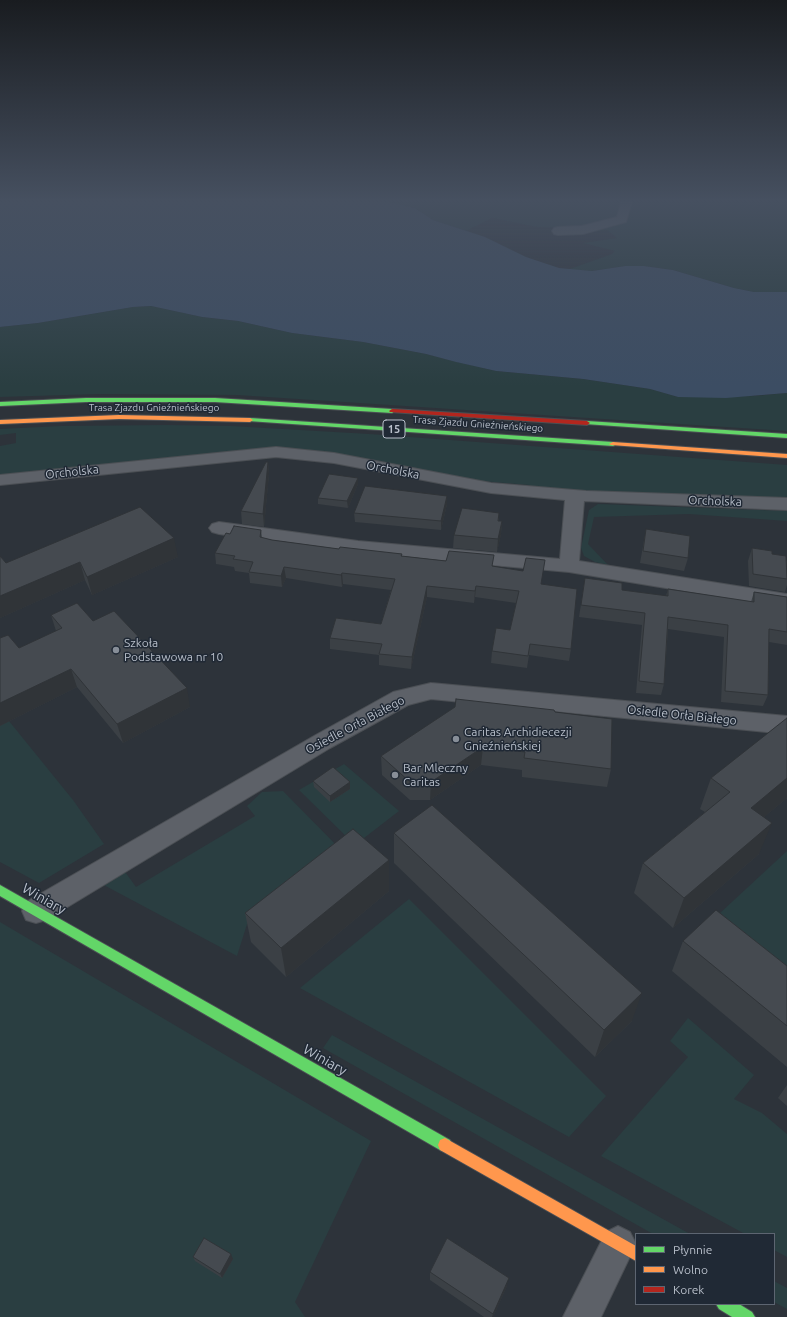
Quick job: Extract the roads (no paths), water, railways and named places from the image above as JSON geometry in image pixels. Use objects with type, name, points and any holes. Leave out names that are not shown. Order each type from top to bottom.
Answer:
[{"type":"main road","name":"Trasa Zjazdu Gnieźnieńskiego","points":[[0,404],[86,400],[215,400],[787,436]]},
{"type":"main road","name":"Trasa Zjazdu Gnieźnieńskiego","points":[[0,422],[119,417],[232,419],[787,456]]},
{"type":"main road","name":"Winiary","points":[[0,890],[627,1249]]},
{"type":"main road","points":[[726,1305],[747,1317]]},
{"type":"street","name":"Orcholska","points":[[0,480],[276,452],[334,458],[491,488],[575,495],[787,504]]},
{"type":"street","points":[[569,566],[575,495]]},
{"type":"street","points":[[219,528],[358,547],[569,566],[787,601]]},
{"type":"street","name":"Osiedle Orła Białego","points":[[36,910],[401,698],[431,691],[787,725]]},
{"type":"street","points":[[581,1317],[627,1249]]},
{"type":"water","points":[[0,263],[545,263],[559,268],[592,271],[625,266],[644,266],[673,270],[734,288],[754,292],[787,292],[787,393],[726,398],[678,397],[650,389],[583,379],[496,371],[426,354],[363,342],[292,333],[238,321],[202,317],[151,306],[133,307],[38,323],[0,327]]},
{"type":"place","name":"Szkoła Podstawowa nr 10","points":[[116,650]]},
{"type":"place","name":"Caritas Archidiecezji Gnieźnieńskiej","points":[[456,739]]},
{"type":"place","name":"Bar Mleczny Caritas","points":[[395,775]]}]
